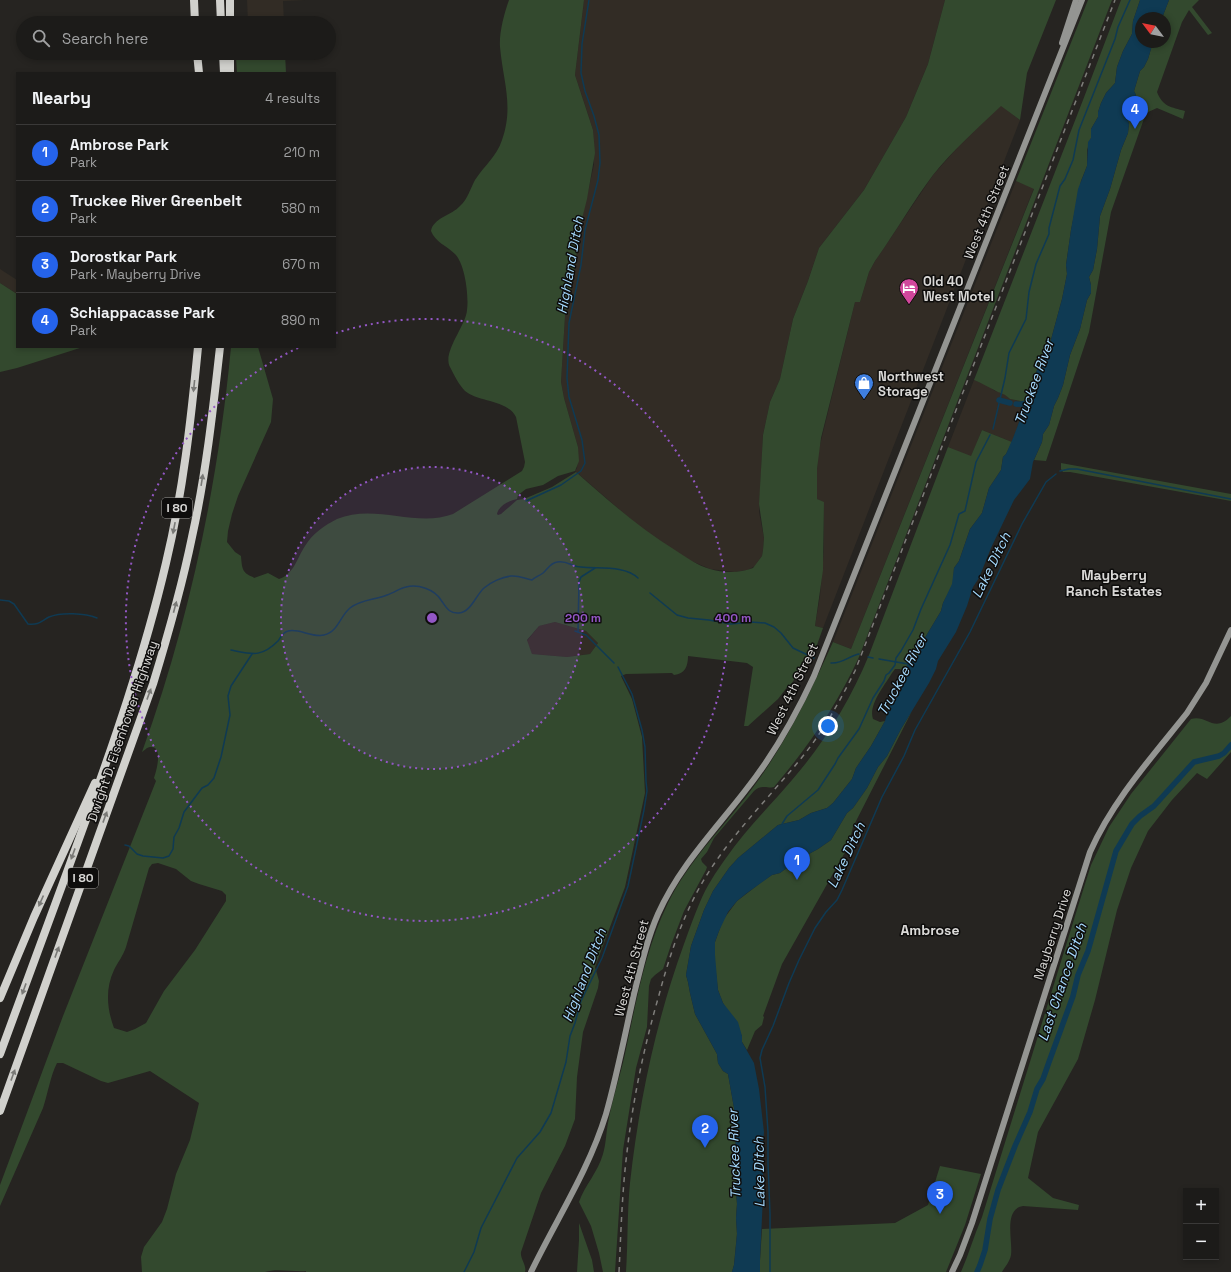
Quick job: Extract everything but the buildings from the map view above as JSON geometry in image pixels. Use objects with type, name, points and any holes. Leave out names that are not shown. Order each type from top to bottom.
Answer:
[{"type":"highway","points":[[194,0],[195,16]]},
{"type":"highway","points":[[220,0],[221,16]]},
{"type":"highway","points":[[230,0],[230,16]]},
{"type":"highway","points":[[198,60],[199,72]]},
{"type":"highway","points":[[223,60],[224,72]]},
{"type":"highway","points":[[230,60],[230,72]]},
{"type":"highway","name":"Dwight D. Eisenhower Highway","points":[[0,1054],[111,752],[145,646],[172,540],[184,469],[198,348]]},
{"type":"highway","name":"Dwight D. Eisenhower Highway","points":[[0,1111],[150,691],[167,638],[184,573],[196,518],[210,434],[220,348]]},
{"type":"highway","points":[[0,998],[34,916],[91,790],[111,752]]},
{"type":"main road","name":"West 4th Street","points":[[1045,96],[1076,0]]},
{"type":"main road","name":"West 4th Street","points":[[531,1272],[588,1160],[597,1139],[611,1093],[643,957],[658,913],[671,888],[688,862],[746,791],[771,755],[805,696],[832,632],[1082,0]]},
{"type":"main road","name":"Mayberry Drive","points":[[952,1272],[972,1223],[1085,866],[1093,845],[1125,793],[1194,702],[1206,683],[1231,630]]},
{"type":"shaded area","points":[[247,0],[305,0],[283,1],[284,16],[248,16]]},
{"type":"shaded area","points":[[584,0],[945,0],[928,64],[906,117],[864,190],[819,248],[793,319],[780,379],[770,402],[763,435],[759,512],[764,538],[762,556],[755,566],[748,570],[735,572],[710,569],[689,560],[649,534],[575,471],[577,468],[578,447],[561,382],[565,316],[574,277],[579,231],[594,165],[593,130],[575,75]]},
{"type":"shaded area","points":[[1001,105],[1020,120],[823,628],[815,626],[820,596],[824,550],[824,503],[817,499],[816,485],[818,453],[855,302],[860,302],[869,272],[875,261],[933,175],[958,147]]},
{"type":"shaded area","points":[[1016,181],[1034,188],[851,649],[833,642]]},
{"type":"shaded area","points":[[0,269],[16,279],[16,293],[0,283]]},
{"type":"shaded area","points":[[974,380],[987,385],[995,391],[1004,393],[1010,399],[1026,402],[1026,404],[1012,442],[982,430],[971,457],[948,447]]},
{"type":"shaded area","points":[[555,622],[586,631],[598,643],[590,654],[567,657],[532,654],[527,641],[539,626]]},
{"type":"green space","points":[[509,0],[584,0],[575,75],[593,130],[595,153],[587,199],[579,231],[574,277],[565,316],[561,382],[578,447],[579,461],[575,471],[558,476],[543,485],[526,489],[518,495],[517,499],[502,506],[497,514],[501,514],[517,500],[524,499],[552,487],[576,472],[636,523],[697,564],[706,568],[732,572],[753,568],[762,556],[764,538],[759,504],[763,435],[770,402],[780,379],[793,319],[819,248],[864,190],[906,117],[928,64],[945,0],[1056,0],[1027,73],[1020,120],[1001,106],[949,157],[925,186],[875,261],[869,272],[860,302],[855,302],[821,438],[817,469],[817,499],[824,502],[823,570],[815,626],[823,628],[812,659],[809,660],[799,679],[795,678],[778,699],[748,726],[744,726],[753,667],[747,663],[688,656],[685,669],[678,674],[626,674],[621,676],[632,699],[642,737],[645,793],[625,887],[595,967],[599,981],[583,1032],[577,1077],[575,1119],[565,1146],[541,1193],[521,1252],[525,1272],[306,1272],[279,1270],[265,1272],[142,1272],[141,1257],[144,1247],[162,1222],[167,1209],[176,1174],[190,1140],[199,1103],[150,1071],[108,1083],[63,1063],[57,1063],[43,1108],[0,1206],[0,1185],[63,1016],[156,781],[154,778],[158,760],[157,750],[150,747],[142,752],[174,653],[199,552],[210,502],[231,348],[258,348],[273,399],[271,422],[238,496],[228,531],[227,542],[235,552],[241,556],[242,567],[245,572],[254,578],[268,573],[279,579],[284,577],[292,570],[311,538],[323,527],[337,519],[366,513],[410,518],[439,518],[453,514],[522,471],[525,462],[516,417],[512,411],[500,404],[471,395],[465,391],[450,367],[448,361],[449,354],[466,316],[467,289],[464,272],[455,254],[435,238],[431,231],[435,223],[457,209],[463,203],[475,180],[500,146],[507,116],[507,94],[500,47],[502,24]],"holes":[[[555,622],[586,631],[598,643],[590,654],[567,657],[532,654],[527,640],[539,626]],[[158,863],[176,869],[191,881],[222,891],[226,895],[226,901],[195,950],[164,991],[146,1023],[127,1032],[114,1028],[108,999],[109,984],[114,970],[126,947],[149,868],[152,864]]]},
{"type":"green space","points":[[1088,0],[1112,0],[859,657],[841,692],[821,725],[787,772],[774,787],[761,787],[754,791],[714,838],[707,852],[701,859],[707,867],[706,870],[684,911],[663,969],[651,979],[649,986],[647,1027],[636,1068],[623,1150],[615,1272],[603,1272],[591,1226],[579,1202],[601,1161],[603,1154],[607,1127],[623,1063],[637,996],[653,939],[668,903],[687,871],[746,797],[779,749],[789,732],[833,642],[851,649],[1034,189],[1016,181]]},
{"type":"green space","points":[[1121,0],[1140,0],[1135,12],[1132,34],[1117,67],[1115,83],[1106,93],[1098,112],[1098,117],[1091,129],[1091,138],[1087,150],[1087,166],[1081,181],[1071,230],[1066,265],[1067,274],[1049,347],[1043,354],[1026,402],[1010,399],[1004,394],[974,380]]},
{"type":"green space","points":[[1169,0],[1199,0],[1192,7],[1212,33],[1208,35],[1189,10],[1182,22],[1157,92],[1165,104],[1185,111],[1183,119],[1157,108],[1146,113],[1111,212],[1089,332],[1046,461],[1034,460],[1042,442],[1043,434],[1049,425],[1054,406],[1063,385],[1070,355],[1080,329],[1087,300],[1091,293],[1089,277],[1093,270],[1097,249],[1100,216],[1128,133],[1129,124],[1127,113],[1133,109],[1136,95],[1134,91],[1140,71],[1148,59],[1151,48],[1171,48],[1171,12],[1164,12]]},
{"type":"green space","points":[[236,60],[285,60],[286,72],[237,72]]},
{"type":"green space","points":[[0,283],[16,293],[16,348],[80,348],[0,372]]},
{"type":"green space","points":[[982,430],[1012,442],[1003,457],[1001,470],[989,488],[982,513],[970,529],[959,561],[954,568],[953,584],[943,603],[941,611],[923,641],[917,658],[910,661],[904,672],[900,669],[895,669],[875,701],[872,713],[873,719],[880,722],[885,721],[871,746],[856,768],[852,779],[833,803],[827,808],[811,813],[799,820],[778,825],[738,858],[729,868],[713,891],[704,910],[691,946],[686,975],[695,1014],[717,1054],[718,1063],[723,1071],[728,1074],[734,1108],[737,1174],[737,1234],[732,1272],[626,1272],[630,1183],[638,1122],[650,1062],[674,973],[700,902],[705,891],[733,848],[804,766],[845,705],[869,655],[948,447],[971,456]]},
{"type":"green space","points":[[1061,463],[1231,494],[1231,501],[1063,472],[1061,469]]},
{"type":"green space","points":[[912,711],[853,827],[848,847],[782,964],[763,1016],[762,1025],[755,1031],[747,1050],[742,1042],[742,1036],[723,1003],[718,990],[715,965],[715,942],[723,920],[737,901],[763,881],[772,875],[780,873],[796,861],[831,840],[847,813],[853,808],[867,788]]},
{"type":"green space","points":[[1231,716],[1231,752],[1207,779],[1197,773],[1172,800],[1148,831],[1131,868],[1117,910],[1095,1000],[1078,1059],[1038,1132],[1028,1178],[1053,1198],[1079,1205],[1078,1210],[1023,1206],[1017,1208],[1013,1213],[1010,1226],[1011,1255],[1009,1262],[1002,1272],[961,1272],[982,1217],[1091,865],[1109,827],[1131,794],[1191,719],[1202,719],[1215,724],[1225,721]]},
{"type":"green space","points":[[940,1166],[981,1174],[965,1225],[946,1272],[760,1272],[762,1229],[895,1223],[928,1205]]},
{"type":"green space","points":[[579,1223],[592,1260],[594,1272],[577,1272]]},
{"type":"water","points":[[1140,0],[1169,0],[1164,12],[1136,12]]},
{"type":"water","name":"Truckee River","points":[[1135,15],[1135,48],[1151,48],[1148,59],[1140,71],[1134,91],[1136,95],[1133,109],[1127,113],[1129,124],[1128,133],[1100,216],[1097,249],[1093,270],[1089,277],[1091,293],[1087,300],[1080,329],[1070,355],[1063,385],[1054,406],[1049,425],[1043,434],[1042,442],[1033,462],[1030,479],[1014,500],[991,548],[979,578],[973,587],[956,632],[938,661],[929,683],[901,729],[887,756],[878,767],[867,788],[853,808],[847,813],[831,840],[796,861],[780,873],[772,875],[737,901],[728,912],[715,942],[718,990],[723,1003],[738,1022],[742,1042],[754,1063],[759,1089],[764,1132],[761,1163],[764,1179],[760,1272],[732,1272],[737,1234],[737,1174],[734,1108],[728,1074],[723,1071],[718,1063],[717,1054],[695,1014],[686,975],[691,946],[704,910],[713,891],[738,858],[778,825],[799,820],[811,813],[827,808],[833,803],[852,779],[856,768],[871,746],[885,721],[906,667],[910,661],[917,658],[923,641],[941,611],[952,584],[954,568],[959,561],[970,529],[982,513],[989,488],[1001,470],[1003,457],[1006,454],[1013,438],[1043,354],[1049,347],[1067,274],[1066,265],[1071,230],[1078,189],[1087,166],[1088,142],[1091,138],[1091,129],[1098,117],[1101,103],[1106,93],[1115,83],[1117,67],[1132,34]]},
{"type":"waterway","name":"Highland Ditch","points":[[526,501],[561,485],[581,471],[585,463],[582,440],[569,397],[567,378],[569,323],[581,265],[585,230],[598,180],[600,163],[599,135],[581,73],[582,44],[589,0]]},
{"type":"waterway","points":[[993,429],[1005,378],[1009,353],[1026,319],[1029,292],[1036,264],[1049,234],[1049,228],[1060,186],[1065,179],[1073,160],[1079,130],[1115,39],[1118,27],[1130,0]]},
{"type":"waterway","name":"Truckee River","points":[[999,400],[1010,403]]},
{"type":"waterway","name":"Truckee River","points":[[1016,404],[1033,403]]},
{"type":"waterway","name":"Truckee River","points":[[782,824],[787,816],[818,790],[838,758],[859,729],[873,698],[884,681],[886,675],[895,665],[896,658],[913,630],[950,545],[959,514],[965,511],[976,462],[990,435]]},
{"type":"waterway","name":"Lake Ditch","points":[[1060,471],[1077,469],[1231,499]]},
{"type":"waterway","name":"Lake Ditch","points":[[770,1272],[768,1132],[765,1087],[760,1058],[762,1050],[799,960],[815,928],[826,912],[837,900],[882,797],[904,756],[915,730],[970,632],[1022,524],[1046,482],[1056,474]]},
{"type":"waterway","points":[[231,650],[251,653],[261,652],[272,646],[283,634],[292,630],[319,636],[324,635],[333,631],[347,611],[354,605],[363,601],[382,597],[401,588],[411,586],[430,590],[438,596],[450,611],[459,613],[467,610],[481,591],[493,582],[504,577],[514,576],[532,580],[543,573],[549,566],[557,562],[564,562],[578,567],[619,569],[633,574],[638,578]]},
{"type":"waterway","points":[[578,632],[579,582],[581,577],[595,568]]},
{"type":"waterway","points":[[650,593],[677,615],[688,618],[731,624],[751,622],[765,623],[774,627],[781,633],[793,648],[814,658]]},
{"type":"waterway","points":[[0,600],[9,601],[14,604],[28,624],[37,624],[49,617],[60,614],[80,614],[97,618]]},
{"type":"waterway","name":"Highland Ditch","points":[[575,631],[586,635],[614,663]]},
{"type":"waterway","points":[[125,845],[129,846],[137,854],[143,856],[163,858],[169,856],[173,849],[174,837],[179,828],[184,812],[202,788],[208,785],[214,778],[221,757],[230,715],[228,696],[231,686],[252,654]]},
{"type":"waterway","points":[[831,663],[839,662],[859,654]]},
{"type":"waterway","points":[[868,657],[873,658]]},
{"type":"waterway","name":"Truckee River","points":[[879,659],[908,664]]},
{"type":"waterway","name":"Highland Ditch","points":[[464,1272],[474,1252],[481,1228],[517,1158],[540,1132],[551,1113],[566,1062],[570,1036],[581,1001],[602,958],[628,886],[647,791],[645,747],[632,694],[618,667]]},
{"type":"waterway","name":"Last Chance Ditch","points":[[977,1272],[985,1250],[990,1219],[998,1190],[1030,1112],[1037,1089],[1043,1079],[1073,996],[1078,975],[1088,951],[1116,851],[1132,824],[1154,806],[1194,762],[1219,756],[1231,745]]},
{"type":"railway","points":[[619,1272],[625,1167],[636,1093],[654,1015],[669,961],[681,927],[704,879],[714,864],[736,834],[814,742],[833,712],[855,671],[1115,0]]},
{"type":"place","name":"Schiappacasse Park","points":[[1135,129]]},
{"type":"place","name":"Old 40 West Motel","points":[[909,305]]},
{"type":"place","name":"Northwest Storage","points":[[864,400]]},
{"type":"place","name":"Ambrose Park","points":[[797,880]]},
{"type":"place","name":"Truckee River Greenbelt","points":[[705,1148]]},
{"type":"place","name":"Dorostkar Park","points":[[940,1214]]},
{"type":"district","name":"Mayberry Ranch Estates","points":[[1114,584]]},
{"type":"district","name":"Ambrose","points":[[930,930]]}]
